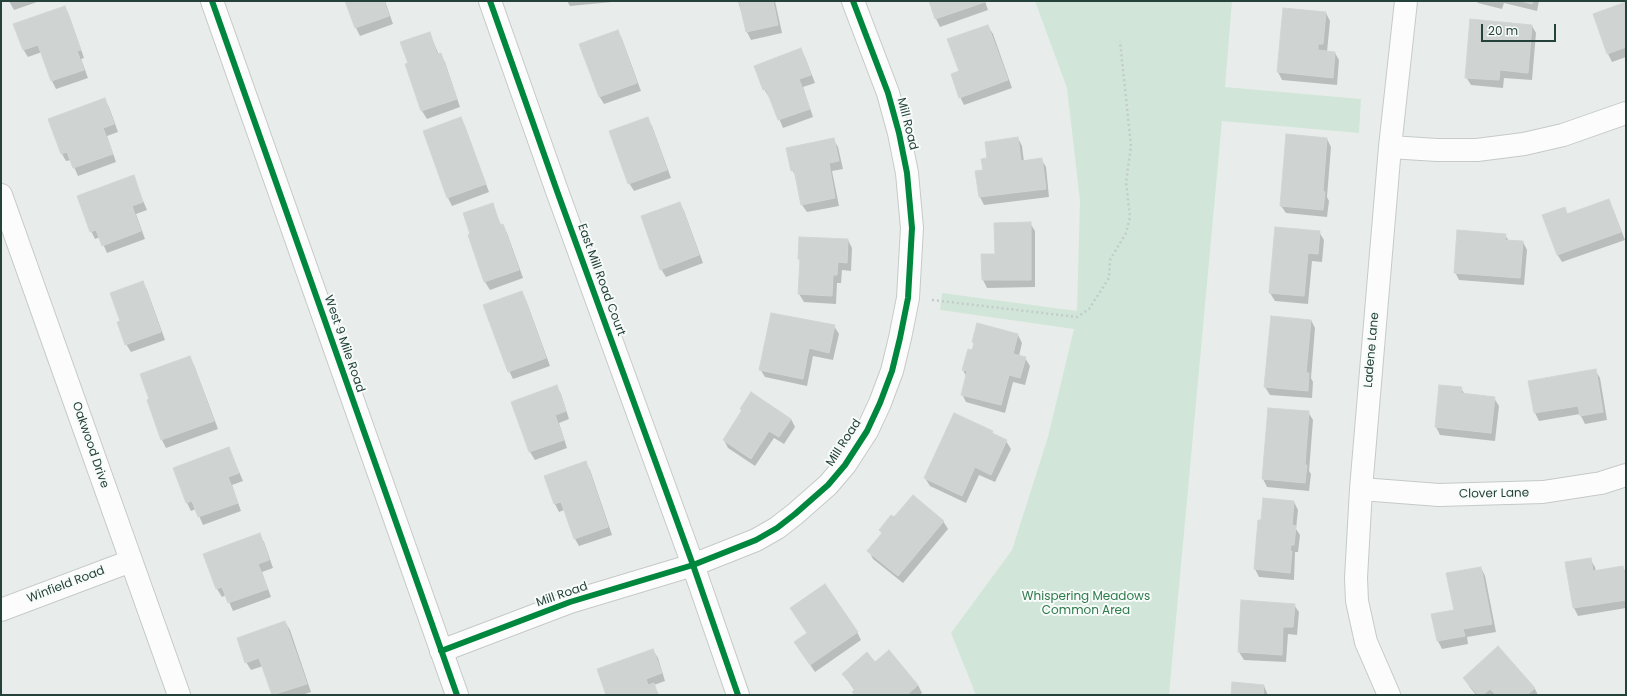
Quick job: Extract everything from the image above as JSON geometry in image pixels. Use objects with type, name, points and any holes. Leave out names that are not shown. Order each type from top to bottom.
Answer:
[{"type":"street","name":"West 9 Mile Road","points":[[212,1],[457,695]]},
{"type":"street","name":"East Mill Road Court","points":[[490,1],[693,565],[738,695]]},
{"type":"street","name":"Mill Road","points":[[441,651],[570,602],[693,565],[756,540],[777,528],[812,501],[845,465],[867,431],[880,403],[892,371],[908,298],[912,228],[907,173],[899,133],[888,93],[853,1]]},
{"type":"street","name":"Ladene Lane","points":[[1389,695],[1366,642],[1357,601],[1356,578],[1361,489],[1390,147],[1406,1]]},
{"type":"street","points":[[1390,147],[1437,150],[1477,150],[1524,144],[1563,135],[1626,113]]},
{"type":"street","name":"Oakwood Drive","points":[[1,195],[8,236],[131,561],[179,695]]},
{"type":"street","name":"Clover Lane","points":[[1361,489],[1439,495],[1544,492],[1601,483],[1626,475]]},
{"type":"street","name":"Winfield Road","points":[[1,610],[131,561]]},
{"type":"path","points":[[908,298],[1077,317],[1089,309],[1109,278],[1110,260],[1126,233],[1130,217],[1126,182],[1131,146],[1120,41]]},
{"type":"green space","name":"Whispering Meadows Common Area","points":[[1035,1],[1232,1],[1225,87],[1361,99],[1359,133],[1222,121],[1169,695],[976,695],[951,633],[1012,550],[1048,437],[1074,329],[940,310],[942,293],[1077,311],[1080,201],[1067,88]]},
{"type":"building","points":[[345,1],[384,1],[389,16],[355,28]]},
{"type":"building","points":[[739,1],[773,1],[778,25],[746,32]]},
{"type":"building","points":[[929,1],[984,1],[985,2],[935,19]]},
{"type":"building","points":[[1521,1],[1533,1],[1532,4]]},
{"type":"building","points":[[1626,2],[1626,47],[1607,54],[1593,14]]},
{"type":"building","points":[[65,6],[81,50],[77,51],[84,70],[51,81],[38,45],[23,50],[13,24]]},
{"type":"building","points":[[1283,8],[1326,12],[1323,44],[1318,44],[1318,50],[1335,52],[1333,78],[1277,72]]},
{"type":"building","points":[[1470,19],[1532,25],[1528,73],[1500,70],[1499,80],[1465,78]]},
{"type":"building","points":[[988,25],[1008,80],[959,98],[951,74],[959,71],[947,39]]},
{"type":"building","points":[[618,30],[637,83],[599,97],[579,44]]},
{"type":"building","points":[[430,32],[437,54],[441,53],[457,99],[421,111],[405,64],[408,63],[400,42]]},
{"type":"building","points":[[801,48],[811,75],[799,79],[810,109],[778,120],[766,89],[763,90],[754,66]]},
{"type":"building","points":[[105,98],[114,124],[103,128],[113,154],[73,168],[67,152],[61,154],[48,119]]},
{"type":"building","points":[[461,117],[486,184],[447,198],[423,131]]},
{"type":"building","points":[[648,117],[667,170],[628,184],[609,131]]},
{"type":"building","points":[[1286,134],[1327,138],[1323,210],[1280,206]]},
{"type":"building","points":[[1018,137],[1021,161],[1042,158],[1046,189],[979,197],[975,171],[983,170],[981,159],[987,158],[985,142]]},
{"type":"building","points":[[834,138],[839,161],[829,163],[835,198],[801,205],[794,170],[791,171],[786,148]]},
{"type":"building","points":[[134,175],[143,202],[132,206],[141,231],[102,246],[96,230],[90,232],[77,196]]},
{"type":"building","points":[[1609,199],[1621,232],[1557,255],[1542,215],[1565,207],[1567,214]]},
{"type":"building","points":[[680,202],[699,255],[660,270],[641,216]]},
{"type":"building","points":[[493,203],[500,225],[503,224],[519,270],[484,282],[468,235],[470,234],[463,213]]},
{"type":"building","points":[[1031,222],[1031,280],[982,280],[981,254],[995,254],[994,223]]},
{"type":"building","points":[[1275,227],[1320,231],[1318,254],[1308,253],[1304,296],[1269,293]]},
{"type":"building","points":[[1457,230],[1506,234],[1505,240],[1523,241],[1520,278],[1454,273]]},
{"type":"building","points":[[799,237],[848,239],[847,263],[838,262],[837,275],[833,275],[832,296],[798,294],[800,259],[798,259]]},
{"type":"building","points":[[143,281],[161,332],[125,345],[117,322],[120,321],[110,293]]},
{"type":"building","points":[[522,291],[546,358],[508,372],[483,305]]},
{"type":"building","points":[[771,313],[835,325],[829,353],[809,348],[803,379],[759,370]]},
{"type":"building","points":[[1271,316],[1311,320],[1306,373],[1309,373],[1308,391],[1264,387]]},
{"type":"building","points":[[977,323],[1018,334],[1013,354],[1026,357],[1020,378],[1009,375],[1001,405],[961,395],[967,371],[962,370],[968,349],[972,350],[974,343],[972,342]]},
{"type":"building","points":[[190,356],[214,421],[161,440],[147,400],[149,399],[140,374]]},
{"type":"building","points":[[1596,369],[1603,412],[1580,416],[1578,406],[1534,413],[1528,381]]},
{"type":"building","points":[[557,385],[566,411],[555,415],[564,440],[529,452],[511,402]]},
{"type":"building","points":[[1439,385],[1462,387],[1461,393],[1495,397],[1491,433],[1435,427]]},
{"type":"building","points":[[751,392],[791,419],[779,437],[769,431],[751,459],[723,440],[742,410],[740,409]]},
{"type":"building","points":[[1268,408],[1309,411],[1305,483],[1262,479]]},
{"type":"building","points":[[954,413],[993,431],[992,433],[1007,440],[991,475],[975,467],[962,496],[924,478]]},
{"type":"building","points":[[229,447],[239,473],[228,477],[238,503],[198,517],[192,501],[186,503],[173,468]]},
{"type":"building","points":[[586,461],[608,527],[574,539],[561,502],[554,504],[544,476]]},
{"type":"building","points":[[913,495],[944,521],[898,576],[867,551],[882,533],[879,530],[891,515],[894,517]]},
{"type":"building","points":[[1263,498],[1294,501],[1292,525],[1296,526],[1294,545],[1291,545],[1290,551],[1292,551],[1290,573],[1254,569],[1258,520],[1261,520]]},
{"type":"building","points":[[260,533],[269,560],[258,564],[268,589],[228,603],[222,587],[216,589],[203,554]]},
{"type":"building","points":[[1591,558],[1593,571],[1623,566],[1626,582],[1626,600],[1573,608],[1565,562]]},
{"type":"building","points":[[1481,567],[1492,624],[1463,629],[1465,636],[1437,641],[1431,614],[1454,610],[1446,573]]},
{"type":"building","points":[[825,584],[858,632],[810,665],[794,642],[807,633],[790,608]]},
{"type":"building","points":[[1241,600],[1295,604],[1293,627],[1283,627],[1282,655],[1238,652]]},
{"type":"building","points":[[285,621],[307,684],[272,695],[259,658],[245,663],[237,638]]},
{"type":"building","points":[[1498,646],[1535,688],[1527,695],[1496,695],[1490,689],[1483,695],[1478,695],[1463,678]]},
{"type":"building","points":[[653,649],[662,673],[646,679],[648,685],[654,683],[658,695],[606,695],[597,669]]},
{"type":"building","points":[[889,650],[918,685],[907,695],[855,695],[852,692],[855,689],[842,674],[867,652],[875,662]]},
{"type":"building","points":[[1232,682],[1264,685],[1263,695],[1231,695]]},
{"type":"cycle path","points":[[212,1],[457,695]]},
{"type":"cycle path","points":[[490,1],[557,191],[693,565],[738,695]]},
{"type":"cycle path","points":[[441,651],[570,602],[693,565],[756,540],[777,528],[828,485],[845,465],[867,431],[880,403],[892,371],[900,338],[908,298],[912,228],[907,173],[899,133],[888,93],[853,1]]}]
